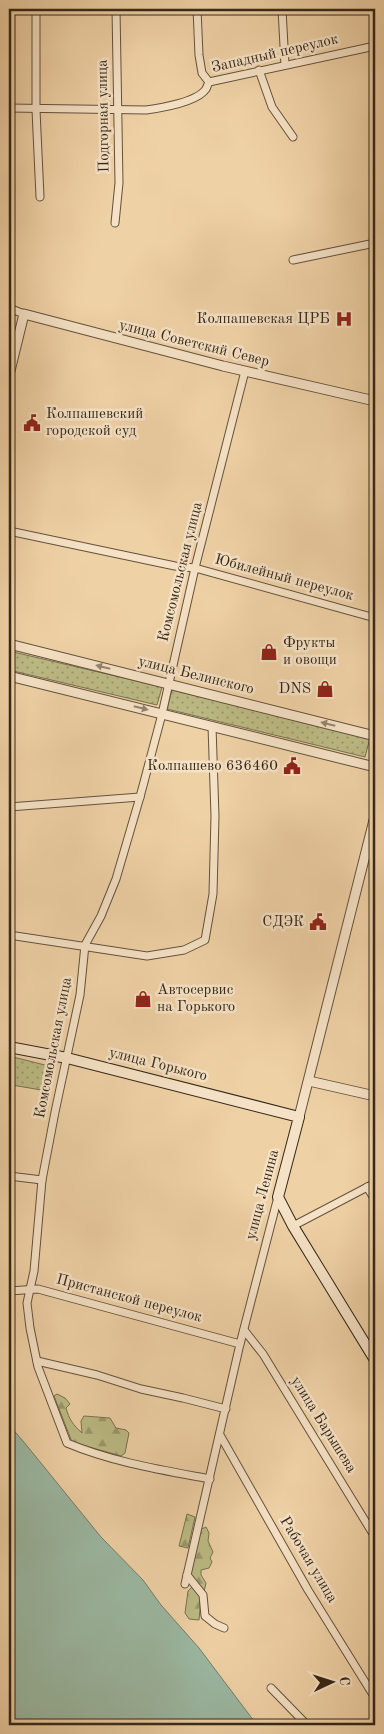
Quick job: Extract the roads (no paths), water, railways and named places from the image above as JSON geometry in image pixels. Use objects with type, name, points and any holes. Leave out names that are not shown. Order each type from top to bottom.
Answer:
[{"type":"main road","name":"улица Горького","points":[[9,1047],[67,1058],[299,1117]]},
{"type":"main road","name":"улица Ленина","points":[[278,1197],[299,1117]]},
{"type":"main road","points":[[278,1197],[293,1226],[375,1360]]},
{"type":"street","points":[[36,9],[36,110],[40,197]]},
{"type":"street","name":"Подгорная улица","points":[[116,9],[119,182],[116,223]]},
{"type":"street","points":[[197,9],[199,55],[202,73],[208,82]]},
{"type":"street","points":[[282,9],[285,65]]},
{"type":"street","name":"Западный переулок","points":[[9,108],[36,110],[146,110],[165,108],[197,96],[206,90],[208,82],[375,46]]},
{"type":"street","points":[[259,70],[272,107],[293,137]]},
{"type":"street","points":[[293,260],[375,243]]},
{"type":"street","name":"улица Советский Север","points":[[9,308],[24,314],[245,371],[375,401]]},
{"type":"street","points":[[9,375],[24,314]]},
{"type":"street","name":"Комсомольская улица","points":[[210,1479],[134,1464],[67,1444],[37,1361],[27,1303],[34,1271],[42,1180],[80,995],[85,946],[102,916],[116,879],[140,797],[245,371]]},
{"type":"street","name":"Юбилейный переулок","points":[[9,531],[175,566],[195,568],[375,618]]},
{"type":"street","name":"улица Белинского","points":[[9,644],[375,736]]},
{"type":"street","points":[[9,676],[375,767]]},
{"type":"street","points":[[9,935],[147,956],[184,950],[205,940],[213,894],[215,816],[212,726]]},
{"type":"street","points":[[9,807],[140,797]]},
{"type":"street","name":"улица Ленина","points":[[299,1117],[375,816]]},
{"type":"street","points":[[309,1081],[375,1096]]},
{"type":"street","points":[[9,1176],[42,1180]]},
{"type":"street","points":[[293,1226],[375,1183]]},
{"type":"street","points":[[367,1187],[375,1200]]},
{"type":"street","name":"улица Ленина","points":[[185,1584],[240,1344],[278,1197]]},
{"type":"street","name":"Пристанской переулок","points":[[9,1291],[38,1289],[240,1344]]},
{"type":"street","name":"улица Барышева","points":[[244,1330],[263,1354],[375,1538]]},
{"type":"street","points":[[37,1361],[226,1409]]},
{"type":"street","name":"Рабочая улица","points":[[220,1435],[308,1590],[375,1698]]},
{"type":"street","points":[[187,1576],[203,1595],[205,1616],[224,1628]]},
{"type":"street","points":[[272,1688],[308,1725]]},
{"type":"place","name":"Колпашевская ЦРБ","points":[[344,319]]},
{"type":"place","name":"Колпашевский городской суд","points":[[32,423]]},
{"type":"place","name":"Фрукты и овощи","points":[[269,652]]},
{"type":"place","name":"DNS","points":[[325,689]]},
{"type":"place","name":"Колпашево 636460","points":[[292,766]]},
{"type":"place","name":"СДЭК","points":[[318,922]]},
{"type":"place","name":"Автосервис на Горького","points":[[143,999]]}]
